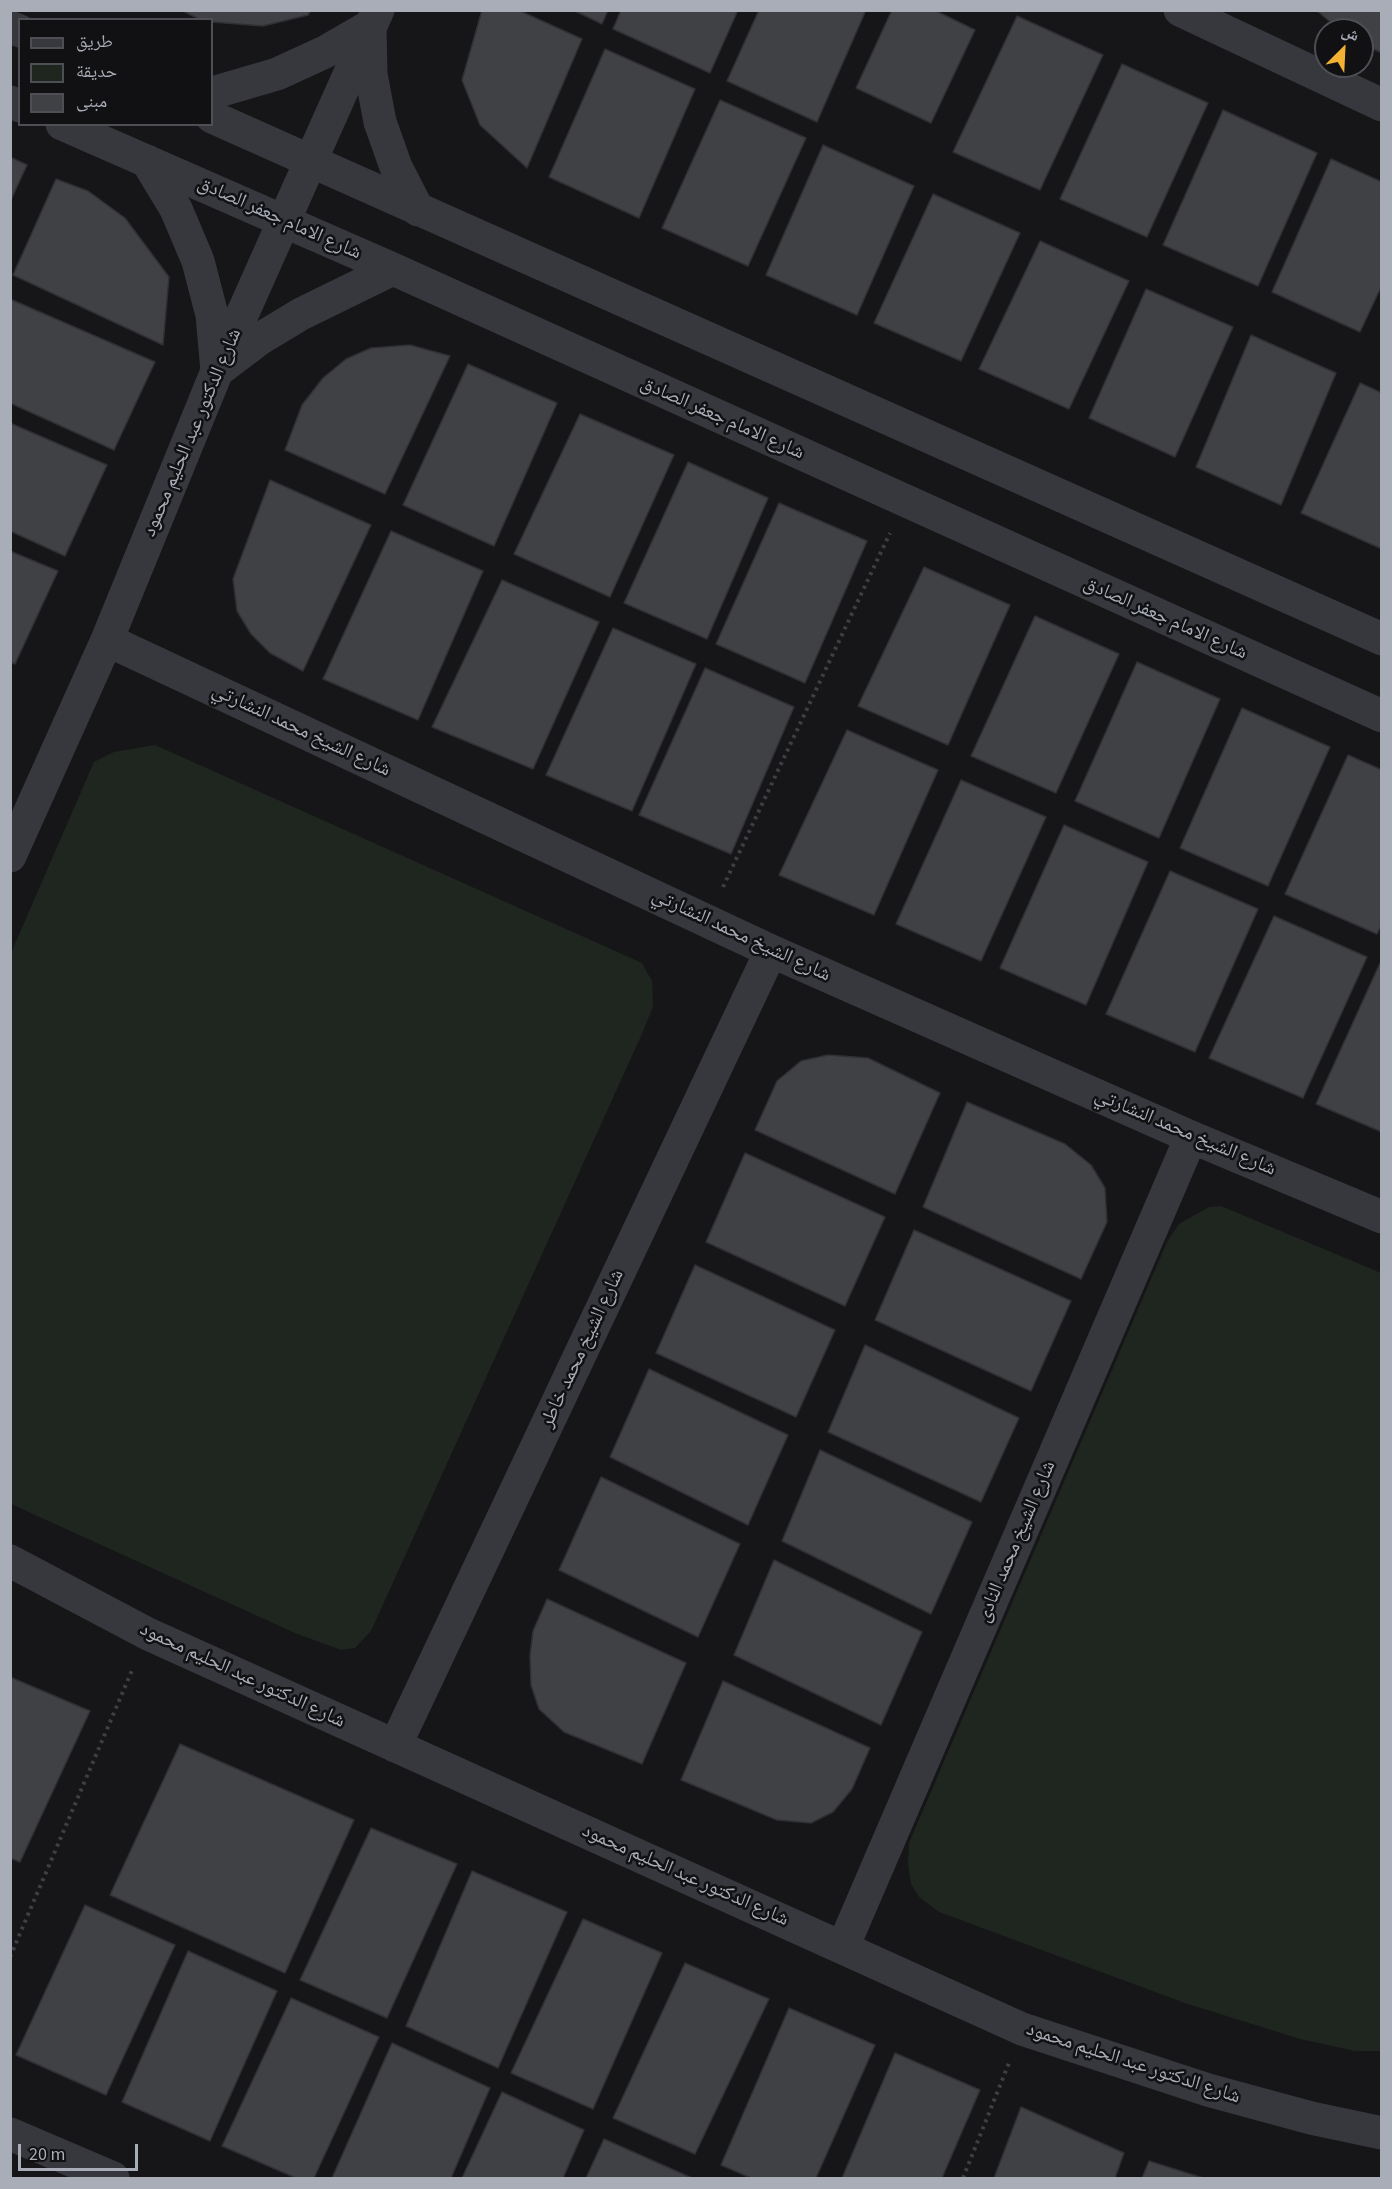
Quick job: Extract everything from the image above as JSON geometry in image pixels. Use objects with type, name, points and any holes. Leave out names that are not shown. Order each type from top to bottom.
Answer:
[{"type":"street","points":[[1180,10],[1382,105]]},
{"type":"street","points":[[213,93],[277,74],[325,52],[374,18]]},
{"type":"street","points":[[374,18],[371,74],[380,122],[396,167],[418,210]]},
{"type":"street","name":"شارع الدكتور عبد الحليم محمود","points":[[10,856],[107,640],[218,371],[374,18]]},
{"type":"street","points":[[213,117],[1382,639]]},
{"type":"street","name":"شارع الامام جعفر الصادق","points":[[67,126],[393,269],[1382,716]]},
{"type":"street","points":[[147,161],[176,209],[198,261],[212,315],[218,371]]},
{"type":"street","points":[[218,371],[258,340],[301,314],[393,269]]},
{"type":"street","name":"شارع الشيخ محمد النشارتي","points":[[107,640],[771,951],[1191,1137],[1382,1217]]},
{"type":"street","name":"شارع الشيخ محمد خاطر","points":[[395,1746],[771,951]]},
{"type":"street","name":"شارع الشيخ محمد النادى","points":[[843,1947],[1191,1137]]},
{"type":"street","name":"شارع الدكتور عبد الحليم محمود","points":[[10,1562],[148,1634],[1022,2029],[1208,2090],[1311,2118],[1382,2133]]},
{"type":"street","points":[[10,2134],[112,2178]]},
{"type":"path","points":[[708,921],[905,501]]},
{"type":"path","points":[[10,1958],[148,1634]]},
{"type":"path","points":[[963,2178],[1022,2029]]},
{"type":"green space","points":[[155,745],[642,963],[652,981],[653,1007],[641,1036],[371,1631],[355,1648],[341,1650],[295,1633],[11,1504],[11,953],[94,762],[114,752]]},
{"type":"green space","points":[[1221,1206],[1381,1273],[1381,2051],[1355,2051],[1300,2039],[1185,2003],[939,1912],[919,1897],[911,1884],[908,1864],[909,1843],[1167,1242],[1179,1224],[1209,1207]]},
{"type":"building","points":[[181,10],[311,10],[308,15],[263,26],[213,22],[213,18],[197,18]]},
{"type":"building","points":[[482,10],[518,10],[582,39],[527,168],[480,125],[462,80]]},
{"type":"building","points":[[573,10],[608,10],[602,24]]},
{"type":"building","points":[[621,10],[738,10],[710,73],[613,29]]},
{"type":"building","points":[[759,10],[866,10],[817,122],[727,81]]},
{"type":"building","points":[[892,10],[934,10],[975,30],[931,123],[856,88]]},
{"type":"building","points":[[1316,10],[1382,10],[1382,53],[1374,49],[1374,18],[1326,18]]},
{"type":"building","points":[[1017,16],[1103,55],[1040,190],[953,152]]},
{"type":"building","points":[[605,49],[695,89],[639,218],[549,177]]},
{"type":"building","points":[[1122,64],[1208,103],[1147,237],[1060,199]]},
{"type":"building","points":[[720,100],[806,138],[748,266],[662,228]]},
{"type":"building","points":[[1223,110],[1317,153],[1258,286],[1163,245]]},
{"type":"building","points":[[823,145],[914,186],[857,315],[766,275]]},
{"type":"building","points":[[10,157],[27,165],[10,202]]},
{"type":"building","points":[[1331,159],[1382,182],[1382,285],[1360,332],[1272,292]]},
{"type":"building","points":[[56,179],[88,191],[125,218],[169,277],[163,345],[13,275]]},
{"type":"building","points":[[933,194],[1020,233],[961,361],[874,323]]},
{"type":"building","points":[[1040,241],[1129,281],[1069,409],[979,369]]},
{"type":"building","points":[[1146,289],[1233,327],[1175,457],[1089,418]]},
{"type":"building","points":[[10,299],[155,362],[114,450],[10,403]]},
{"type":"building","points":[[1251,335],[1336,373],[1281,505],[1196,467]]},
{"type":"building","points":[[410,345],[450,356],[385,494],[285,450],[302,405],[323,378],[346,359],[371,348]]},
{"type":"building","points":[[468,364],[557,403],[494,546],[403,505]]},
{"type":"building","points":[[1360,383],[1382,393],[1382,549],[1301,513]]},
{"type":"building","points":[[580,414],[674,455],[610,597],[514,554]]},
{"type":"building","points":[[10,423],[107,465],[65,556],[10,531]]},
{"type":"building","points":[[688,462],[768,498],[707,639],[624,603]]},
{"type":"building","points":[[270,480],[371,525],[303,671],[270,653],[251,634],[237,611],[233,579]]},
{"type":"building","points":[[779,503],[867,541],[805,683],[716,644]]},
{"type":"building","points":[[391,531],[483,571],[418,720],[323,679]]},
{"type":"building","points":[[10,551],[58,571],[15,664],[10,662]]},
{"type":"building","points":[[924,567],[1010,605],[948,745],[858,706]]},
{"type":"building","points":[[502,580],[599,622],[533,769],[432,727]]},
{"type":"building","points":[[1035,616],[1119,654],[1056,793],[971,756]]},
{"type":"building","points":[[613,628],[696,664],[632,811],[546,775]]},
{"type":"building","points":[[1137,662],[1220,699],[1159,838],[1075,801]]},
{"type":"building","points":[[705,668],[794,707],[731,854],[639,815]]},
{"type":"building","points":[[1242,708],[1330,747],[1268,886],[1180,848]]},
{"type":"building","points":[[847,730],[938,770],[874,915],[779,875]]},
{"type":"building","points":[[1348,755],[1382,770],[1382,924],[1377,934],[1285,894]]},
{"type":"building","points":[[961,780],[1046,817],[981,961],[896,924]]},
{"type":"building","points":[[1064,825],[1148,862],[1086,1005],[1000,968]]},
{"type":"building","points":[[1170,871],[1258,909],[1195,1052],[1106,1014]]},
{"type":"building","points":[[1274,916],[1367,957],[1303,1098],[1209,1058]]},
{"type":"building","points":[[1380,963],[1382,964],[1382,1132],[1316,1104]]},
{"type":"building","points":[[828,1055],[868,1058],[940,1093],[895,1194],[755,1130],[777,1081],[801,1061]]},
{"type":"building","points":[[967,1102],[1065,1144],[1091,1165],[1105,1188],[1107,1222],[1081,1279],[923,1207]]},
{"type":"building","points":[[745,1153],[885,1217],[845,1306],[706,1242]]},
{"type":"building","points":[[914,1230],[1071,1301],[1031,1391],[875,1320]]},
{"type":"building","points":[[695,1265],[835,1330],[796,1417],[656,1353]]},
{"type":"building","points":[[865,1345],[1019,1418],[981,1502],[828,1432]]},
{"type":"building","points":[[649,1369],[788,1435],[748,1525],[610,1457]]},
{"type":"building","points":[[820,1450],[972,1522],[931,1614],[782,1541]]},
{"type":"building","points":[[601,1477],[740,1544],[698,1637],[559,1570]]},
{"type":"building","points":[[774,1560],[922,1632],[881,1725],[734,1655]]},
{"type":"building","points":[[547,1599],[686,1663],[642,1764],[564,1732],[539,1709],[531,1685],[530,1656],[533,1631]]},
{"type":"building","points":[[10,1677],[90,1711],[20,1862],[10,1858]]},
{"type":"building","points":[[723,1681],[870,1748],[852,1789],[833,1812],[811,1823],[777,1820],[681,1780]]},
{"type":"building","points":[[180,1744],[354,1820],[285,1973],[110,1895]]},
{"type":"building","points":[[371,1828],[457,1864],[387,2018],[300,1980]]},
{"type":"building","points":[[472,1871],[567,1912],[498,2068],[406,2026]]},
{"type":"building","points":[[85,1905],[175,1945],[106,2095],[16,2055]]},
{"type":"building","points":[[583,1919],[662,1953],[593,2109],[511,2073]]},
{"type":"building","points":[[188,1951],[277,1991],[210,2141],[122,2102]]},
{"type":"building","points":[[685,1963],[769,1999],[695,2154],[613,2118]]},
{"type":"building","points":[[291,1998],[379,2037],[314,2178],[296,2178],[222,2146]]},
{"type":"building","points":[[789,2008],[875,2045],[816,2178],[751,2178],[721,2165]]},
{"type":"building","points":[[392,2043],[490,2088],[451,2178],[332,2178]]},
{"type":"building","points":[[895,2053],[980,2090],[942,2178],[842,2178]]},
{"type":"building","points":[[502,2092],[584,2130],[563,2178],[462,2178]]},
{"type":"building","points":[[1021,2107],[1124,2153],[1115,2178],[994,2178]]},
{"type":"building","points":[[604,2139],[692,2178],[586,2178]]},
{"type":"building","points":[[1149,2161],[1203,2178],[1142,2178]]}]
